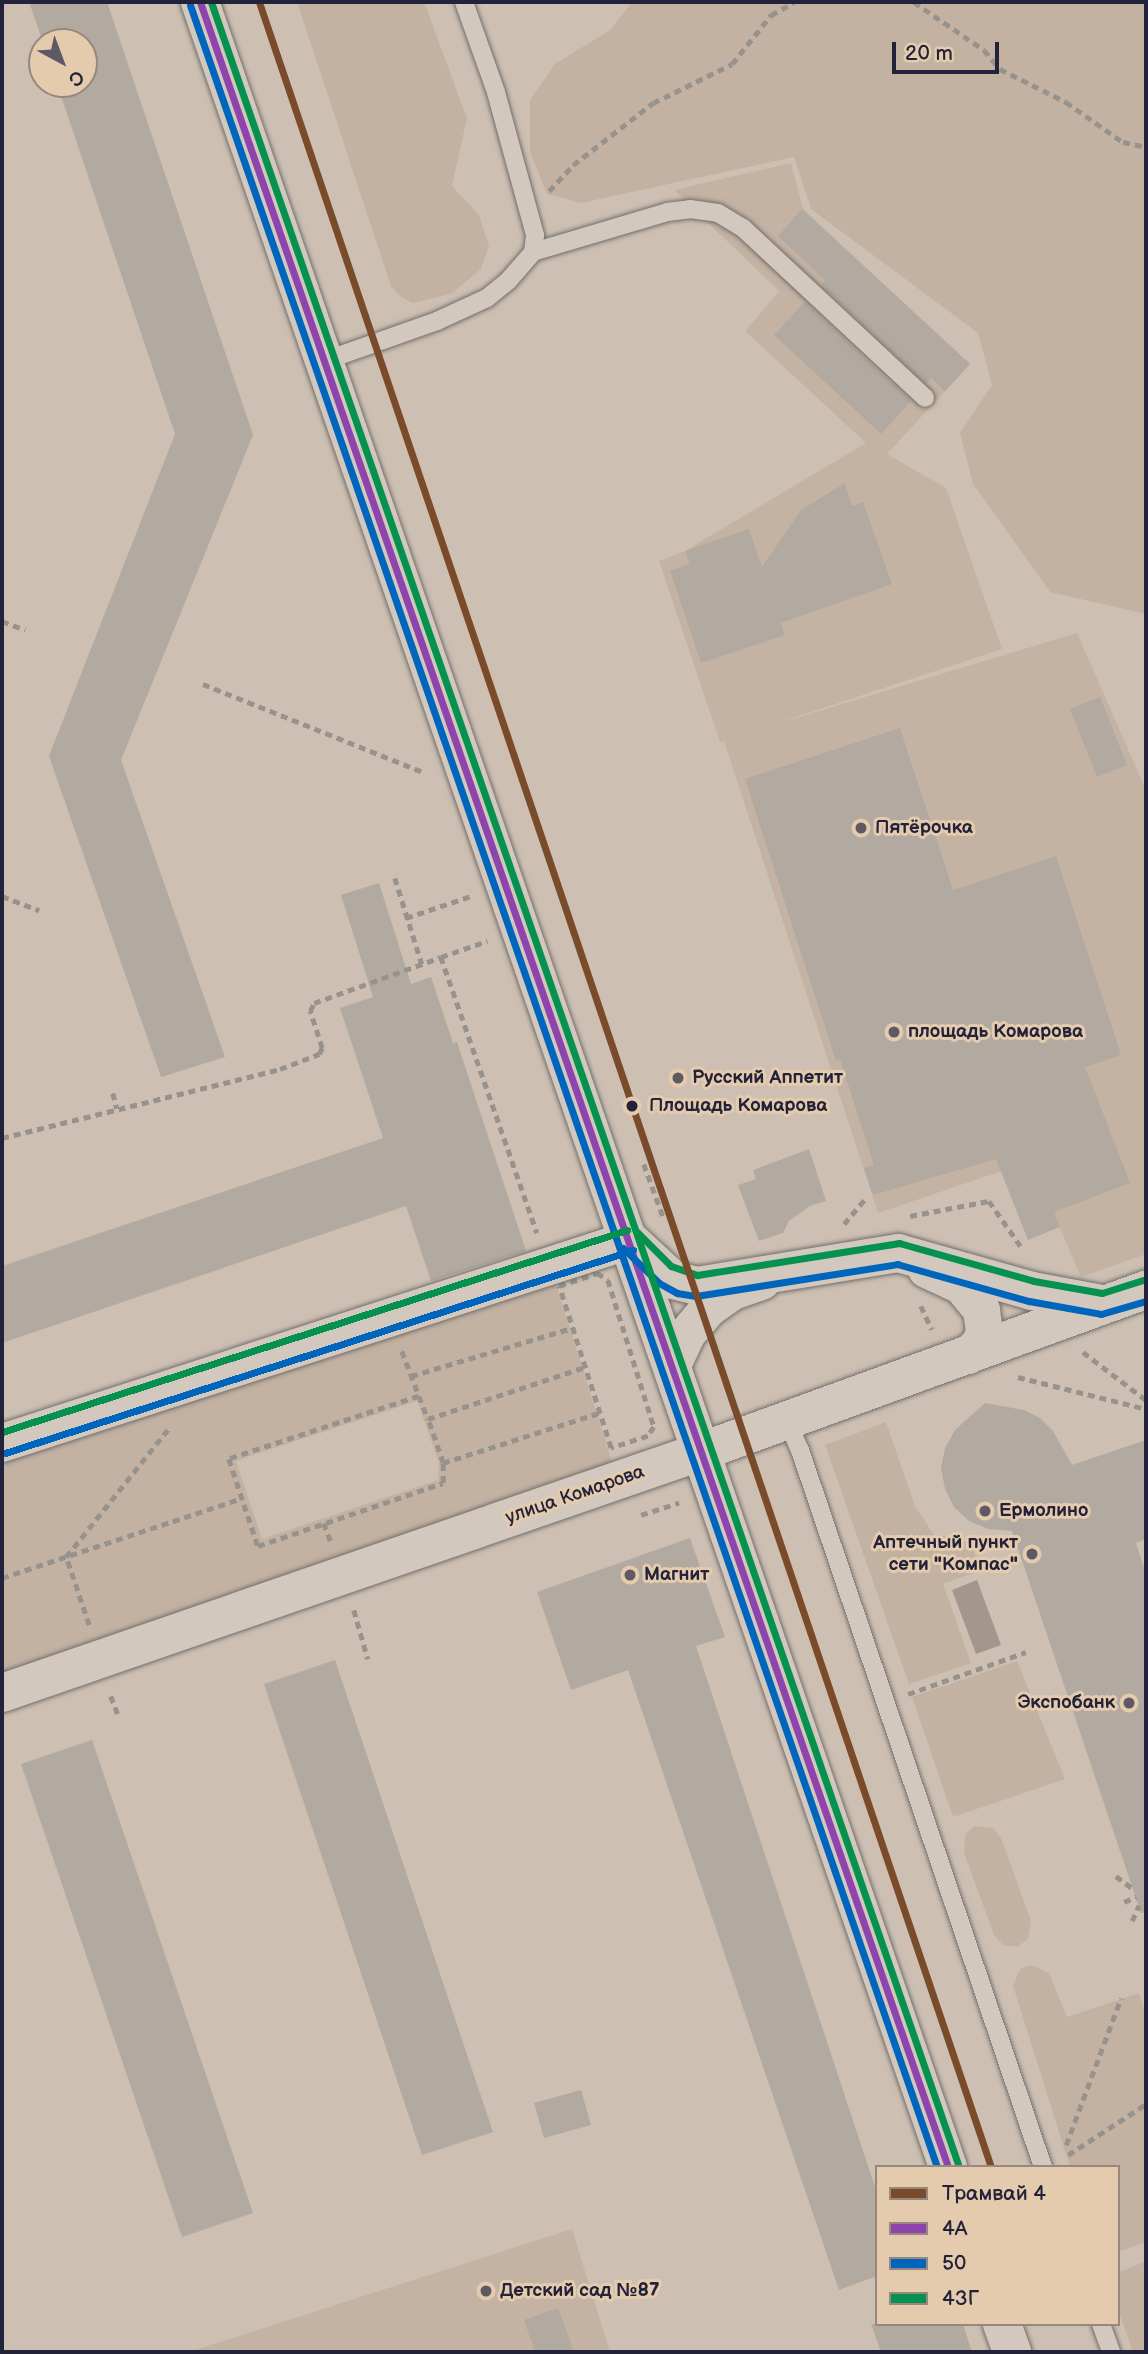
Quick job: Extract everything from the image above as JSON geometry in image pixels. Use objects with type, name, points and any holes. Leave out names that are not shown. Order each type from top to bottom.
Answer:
[{"type":"street","points":[[200,2],[630,1240],[699,1452],[714,1483],[947,2165]]},
{"type":"street","points":[[630,1240],[656,1267],[681,1283],[711,1284],[876,1254],[907,1254],[1032,1291],[1103,1304]]},
{"type":"street","points":[[2,1443],[630,1240]]},
{"type":"street","points":[[876,1254],[942,1274],[968,1291],[981,1310],[984,1322],[980,1342],[968,1355]]},
{"type":"street","points":[[672,1365],[687,1333],[708,1308],[732,1291],[799,1268]]},
{"type":"street","name":"улица Комарова","points":[[2,1693],[699,1452],[1146,1290]]},
{"type":"street","points":[[1003,2326],[1012,2352]]},
{"type":"lane","points":[[464,2],[496,92],[534,244]]},
{"type":"lane","points":[[324,361],[437,321],[479,302],[508,281],[534,244],[667,212],[690,209],[718,213],[743,228],[925,398]]},
{"type":"lane","points":[[787,1420],[800,1450],[1042,2165]]},
{"type":"lane","points":[[1102,2326],[1111,2352]]},
{"type":"path","points":[[534,244],[547,194],[573,165],[653,103],[732,64],[771,15],[794,2]]},
{"type":"path","points":[[914,2],[984,50],[999,69],[1066,102],[1123,142],[1146,147]]},
{"type":"path","points":[[2,621],[25,630]]},
{"type":"path","points":[[203,684],[433,776],[429,763]]},
{"type":"path","points":[[395,878],[422,964]]},
{"type":"path","points":[[468,882],[476,907]]},
{"type":"path","points":[[406,918],[472,895]]},
{"type":"path","points":[[2,896],[39,910]]},
{"type":"path","points":[[484,930],[492,952]]},
{"type":"path","points":[[2,1138],[280,1069],[319,1054],[322,1050],[310,1011],[312,1005],[488,941]]},
{"type":"path","points":[[441,957],[540,1241]]},
{"type":"path","points":[[113,1093],[117,1110]]},
{"type":"path","points":[[597,1273],[604,1275],[608,1280],[654,1430],[648,1436],[611,1448],[572,1328],[559,1286],[597,1273]]},
{"type":"path","points":[[411,1376],[572,1328]]},
{"type":"path","points":[[1075,1346],[1146,1400]]},
{"type":"path","points":[[401,1350],[411,1376],[419,1396],[428,1419],[443,1462],[443,1483],[258,1546],[229,1459],[419,1396]]},
{"type":"path","points":[[428,1419],[585,1367]]},
{"type":"path","points":[[1016,1377],[1146,1409]]},
{"type":"path","points":[[443,1462],[599,1413]]},
{"type":"path","points":[[66,1557],[171,1427]]},
{"type":"path","points":[[2,1578],[242,1498]]},
{"type":"path","points":[[636,1517],[688,1500]]},
{"type":"path","points":[[66,1557],[90,1628]]},
{"type":"path","points":[[341,1613],[367,1605]]},
{"type":"path","points":[[354,1609],[368,1659]]},
{"type":"path","points":[[884,1703],[1026,1651]]},
{"type":"path","points":[[108,1688],[118,1714]]},
{"type":"path","points":[[1116,1876],[1133,1889]]},
{"type":"path","points":[[1124,1902],[1136,1897]]},
{"type":"path","points":[[1132,1921],[1139,1905]]},
{"type":"path","points":[[1121,1998],[1065,2153],[1146,2104]]},
{"type":"shaded area","points":[[297,2],[424,2],[467,118],[452,186],[479,215],[489,246],[481,269],[451,294],[413,303],[401,297],[391,286]]},
{"type":"shaded area","points":[[632,2],[1146,2],[1146,614],[1050,592],[973,484],[960,433],[992,385],[978,333],[811,209],[794,157],[581,203],[547,194],[530,152],[530,100],[555,64],[610,30]]},
{"type":"shaded area","points":[[791,163],[803,209],[970,364],[887,454],[946,488],[1002,649],[769,726],[1077,633],[1146,790],[1146,1254],[1081,1277],[1031,1161],[878,1213],[724,741],[720,742],[659,561],[685,551],[866,443],[745,331],[779,291],[674,190]]},
{"type":"shaded area","points":[[553,1275],[614,1468],[2,1681],[2,1461]],"holes":[[[417,1401],[439,1463],[438,1480],[262,1539],[236,1461]]]},
{"type":"shaded area","points":[[886,1422],[915,1506],[934,1535],[957,1537],[971,1544],[981,1570],[943,1584],[971,1663],[909,1684],[825,1445]]},
{"type":"shaded area","points":[[977,1580],[1001,1645],[976,1654],[952,1590]]},
{"type":"shaded area","points":[[1017,1661],[1065,1779],[953,1817],[912,1697]]},
{"type":"shaded area","points":[[975,1826],[993,1828],[1001,1838],[1031,1921],[1028,1939],[1017,1947],[1003,1945],[994,1935],[964,1853],[965,1834]]},
{"type":"shaded area","points":[[1032,1965],[1049,1973],[1067,2017],[1139,1993],[1146,2014],[1146,2242],[1120,2251],[1120,2165],[1069,2165],[1013,1986],[1020,1969]]},
{"type":"shaded area","name":"Детский сад №87","points":[[572,2229],[610,2352],[189,2352]]},
{"type":"shaded area","points":[[1146,2261],[1146,2352],[1133,2352],[1120,2316],[1120,2272]]},
{"type":"building","points":[[29,2],[107,2],[253,435],[121,760],[225,1057],[161,1077],[49,756],[175,434],[62,98],[98,98],[98,28],[38,28]]},
{"type":"building","points":[[802,209],[970,364],[945,391],[931,378],[926,384],[821,285],[825,280],[778,236]]},
{"type":"building","points":[[805,302],[911,401],[881,434],[774,335]]},
{"type":"building","points":[[845,483],[852,506],[863,502],[892,584],[781,623],[785,635],[701,663],[670,571],[690,564],[685,551],[749,529],[762,567],[801,510]]},
{"type":"building","points":[[1100,697],[1127,765],[1097,777],[1070,709]]},
{"type":"building","points":[[900,728],[953,890],[1056,856],[1121,1055],[1085,1067],[1130,1183],[1054,1212],[1060,1227],[1028,1240],[996,1159],[873,1195],[864,1168],[874,1165],[840,1059],[836,1061],[745,779]]},
{"type":"building","points":[[379,883],[411,984],[431,977],[453,1043],[457,1042],[526,1251],[431,1281],[406,1206],[2,1343],[2,1266],[383,1138],[340,1008],[373,997],[341,895]]},
{"type":"building","points":[[809,1149],[826,1201],[810,1206],[789,1221],[783,1233],[759,1241],[738,1185],[756,1179],[753,1170]]},
{"type":"building","points":[[985,1403],[1024,1410],[1040,1418],[1053,1431],[1072,1465],[1146,1440],[1146,1539],[1136,1543],[1146,1574],[1146,1912],[1141,1913],[1012,1531],[988,1529],[969,1521],[954,1507],[945,1489],[941,1468],[945,1448],[955,1430]]},
{"type":"building","points":[[690,1538],[725,1637],[696,1646],[875,2187],[875,2277],[839,2290],[628,1670],[571,1690],[537,1592]]},
{"type":"building","points":[[335,1660],[493,2132],[422,2155],[264,1684]]},
{"type":"building","points":[[92,1740],[253,2213],[182,2237],[21,1764]]},
{"type":"building","points":[[581,2090],[591,2125],[544,2138],[534,2103]]},
{"type":"building","points":[[558,2308],[574,2352],[535,2352],[524,2320]]},
{"type":"building","points":[[871,2324],[964,2326],[972,2352],[881,2352]]},
{"type":"tram line","name":"4","points":[[259,2],[990,2165]]},
{"type":"transit line","name":"4А","points":[[200,2],[947,2165]]},
{"type":"transit line","name":"43Г","points":[[211,2],[958,2164]]},
{"type":"transit line","name":"50","points":[[190,5],[936,2165]]},
{"type":"transit line","name":"43Г","points":[[2,1432],[627,1230]]},
{"type":"transit line","name":"43Г","points":[[637,1232],[671,1266],[697,1275],[899,1243],[1034,1281],[1102,1293],[1143,1280]]},
{"type":"transit line","name":"50","points":[[623,1248],[659,1283],[677,1293],[696,1296],[897,1264],[1029,1301],[1101,1314],[1146,1301]]},
{"type":"transit line","name":"50","points":[[5,1453],[633,1250]]},
{"type":"place","name":"Пятёрочка","points":[[861,828]]},
{"type":"place","name":"площадь Комарова","points":[[894,1032]]},
{"type":"place","name":"Русский Аппетит","points":[[678,1078]]},
{"type":"place","name":"Площадь Комарова","points":[[632,1106]]},
{"type":"place","name":"Ермолино","points":[[985,1511]]},
{"type":"place","name":"Аптечный пункт сети \"Компас\"","points":[[1032,1554]]},
{"type":"place","name":"Магнит","points":[[630,1575]]},
{"type":"place","name":"Экспобанк","points":[[1129,1703]]},
{"type":"place","name":"Детский сад №87","points":[[486,2291]]}]
